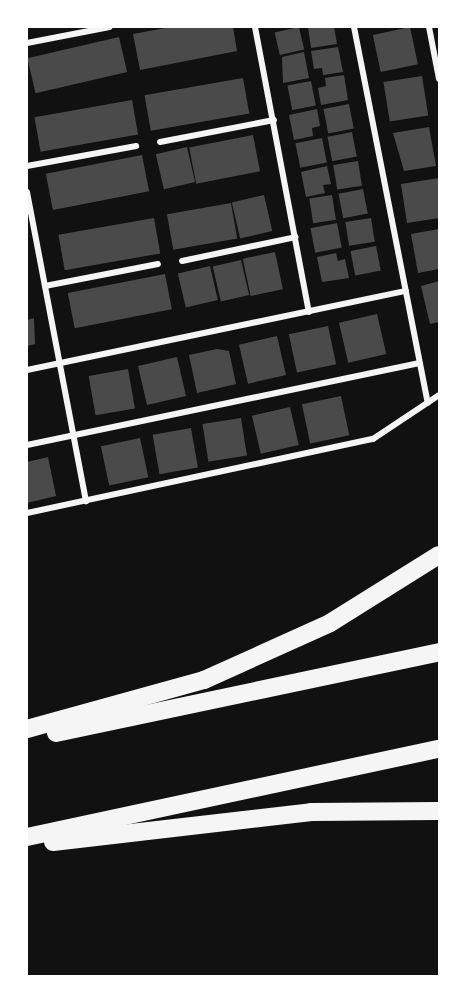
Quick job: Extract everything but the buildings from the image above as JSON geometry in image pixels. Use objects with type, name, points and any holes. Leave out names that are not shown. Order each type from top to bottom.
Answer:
[{"type":"highway","points":[[27,729],[204,681],[330,622],[439,555]]},
{"type":"highway","points":[[27,740],[439,652]]},
{"type":"highway","points":[[27,837],[439,750]]},
{"type":"highway","points":[[27,845],[311,812],[439,811]]},
{"type":"street","points":[[27,43],[109,27]]},
{"type":"street","points":[[255,27],[309,312]]},
{"type":"street","points":[[354,27],[428,403]]},
{"type":"street","points":[[429,27],[439,79]]},
{"type":"street","points":[[160,142],[274,120]]},
{"type":"street","points":[[27,166],[136,146]]},
{"type":"street","points":[[27,192],[86,501]]},
{"type":"street","points":[[182,261],[296,237]]},
{"type":"street","points":[[45,286],[158,264]]},
{"type":"street","points":[[27,370],[406,291]]},
{"type":"street","points":[[27,445],[420,363]]},
{"type":"street","points":[[27,513],[373,439],[439,395]]}]
